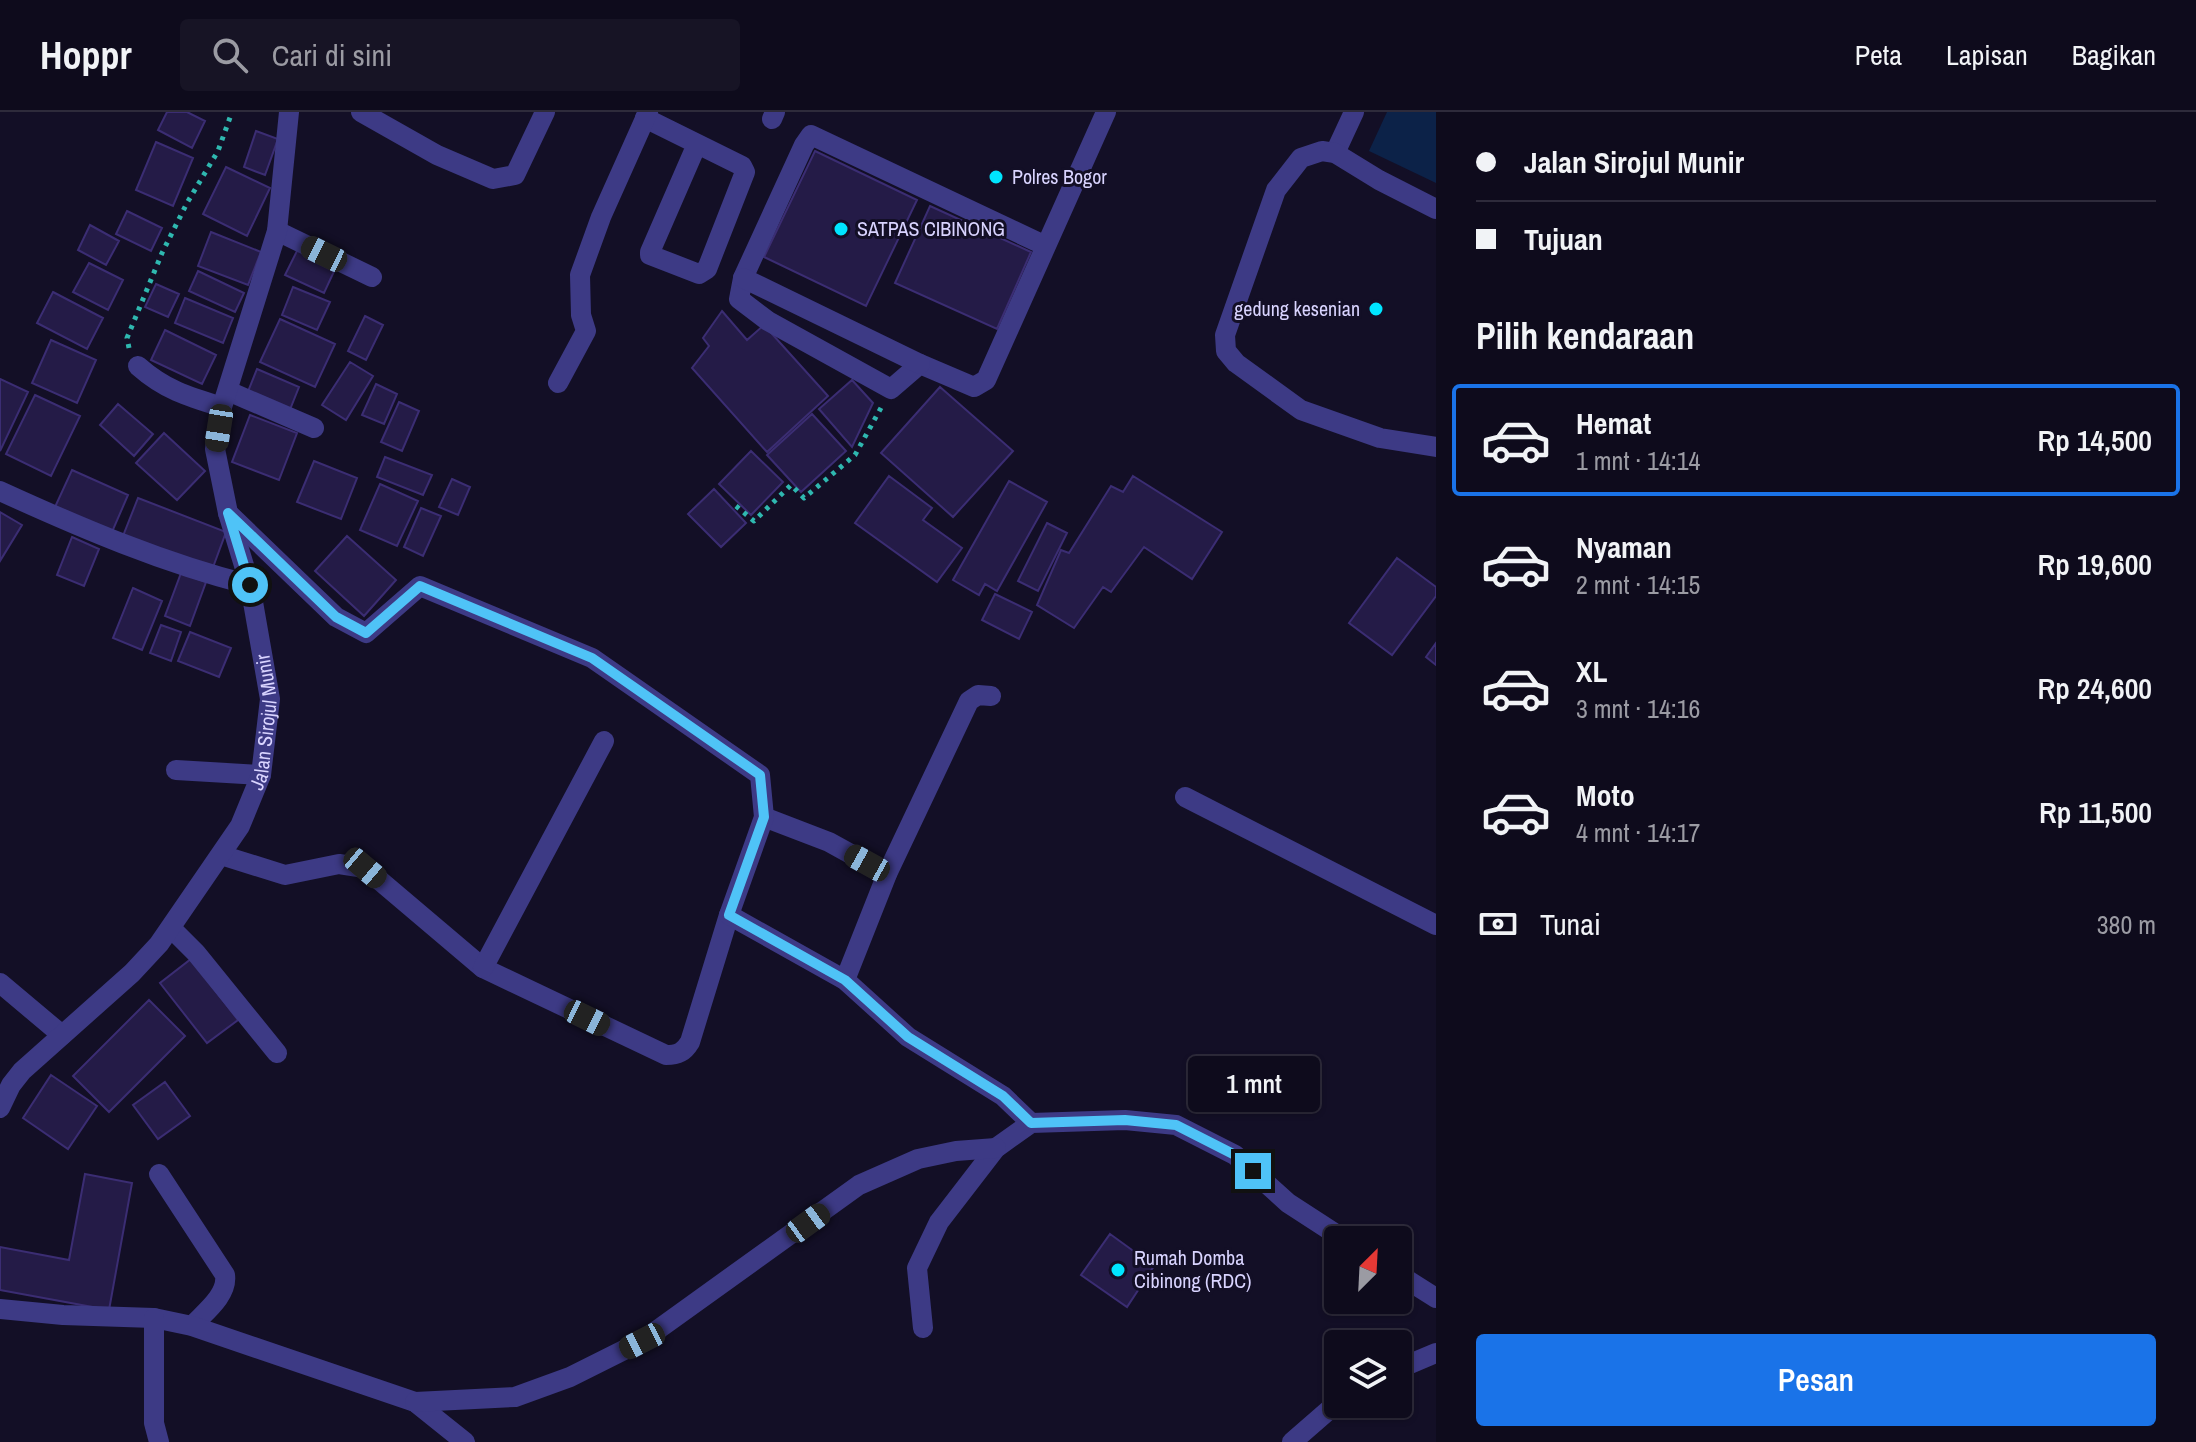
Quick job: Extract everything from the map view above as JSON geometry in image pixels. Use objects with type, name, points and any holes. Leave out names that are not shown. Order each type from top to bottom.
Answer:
[{"type":"street","name":"Jalan Sirojul Munir","points":[[0,1108],[22,1071],[132,973],[159,944],[240,826],[261,775],[270,699],[250,585],[228,513],[215,449],[225,399],[277,231],[289,112]]},
{"type":"street","points":[[361,112],[437,155],[493,179],[515,175],[545,112]]},
{"type":"street","points":[[743,278],[974,387],[986,380],[1106,112]]},
{"type":"street","points":[[1335,153],[1354,112]]},
{"type":"street","points":[[558,383],[586,331],[581,315],[580,275],[601,217],[647,115],[742,166],[745,172],[707,269],[699,274],[650,255],[697,144]]},
{"type":"street","points":[[920,364],[891,389],[758,314],[739,299],[743,278],[811,135],[1046,246]]},
{"type":"street","points":[[1436,209],[1335,153],[1322,151],[1301,158],[1276,190],[1225,335],[1226,351],[1236,363],[1301,410],[1380,438],[1436,447]]},
{"type":"street","points":[[277,231],[372,277]]},
{"type":"street","points":[[138,366],[154,380],[179,394],[225,399],[314,428]]},
{"type":"street","points":[[0,491],[138,551],[197,572],[250,585]]},
{"type":"street","points":[[221,855],[285,875],[339,864],[365,868],[483,968],[666,1055],[675,1055],[681,1053],[690,1042],[729,915],[764,817],[760,775],[592,658],[420,586],[366,633],[336,617],[228,513]]},
{"type":"street","points":[[845,980],[887,874],[969,701],[978,695],[991,696]]},
{"type":"street","points":[[483,968],[604,741]]},
{"type":"street","points":[[176,770],[261,775]]},
{"type":"street","points":[[1185,797],[1436,925]]},
{"type":"street","points":[[764,817],[829,842],[887,874]]},
{"type":"street","points":[[729,915],[845,980],[908,1037],[1003,1096],[1031,1123]]},
{"type":"street","points":[[171,928],[196,953],[277,1053]]},
{"type":"street","points":[[0,983],[62,1035]]},
{"type":"street","points":[[923,1328],[917,1268],[939,1222],[996,1148],[1031,1123],[1125,1120],[1176,1125],[1235,1155],[1288,1203],[1324,1226]]},
{"type":"street","points":[[415,1402],[515,1397],[570,1377],[642,1341],[859,1185],[918,1159],[956,1151],[996,1148]]},
{"type":"street","points":[[159,1174],[225,1275],[226,1284],[222,1293],[192,1326]]},
{"type":"street","points":[[1412,1283],[1436,1298]]},
{"type":"street","points":[[0,1309],[154,1318],[192,1326],[415,1402],[465,1442]]},
{"type":"street","points":[[154,1318],[154,1423],[159,1442]]},
{"type":"street","points":[[1412,1363],[1436,1353]]},
{"type":"street","points":[[1292,1442],[1324,1414]]},
{"type":"path","points":[[138,366],[129,354],[127,338],[162,253],[218,151],[232,112]]},
{"type":"path","points":[[736,506],[754,521],[791,485],[804,498],[855,455],[891,389]]},
{"type":"water","points":[[1387,112],[1436,112],[1436,183],[1369,151]]},
{"type":"building","points":[[167,112],[187,112],[205,121],[192,148],[158,130]]},
{"type":"building","points":[[256,131],[278,139],[265,175],[244,167]]},
{"type":"building","points":[[156,142],[193,158],[173,206],[136,190]]},
{"type":"building","name":"SATPAS CIBINONG","points":[[815,151],[917,200],[866,306],[764,257]]},
{"type":"building","points":[[226,167],[270,188],[247,236],[203,214]]},
{"type":"building","points":[[930,206],[1031,252],[997,329],[895,283]]},
{"type":"building","points":[[127,211],[162,228],[151,251],[116,234]]},
{"type":"building","points":[[90,225],[119,241],[106,265],[78,250]]},
{"type":"building","points":[[211,232],[261,252],[248,285],[198,266]]},
{"type":"building","points":[[299,247],[337,265],[324,293],[285,275]]},
{"type":"building","points":[[89,263],[123,280],[108,310],[73,292]]},
{"type":"building","points":[[198,271],[244,293],[235,312],[189,291]]},
{"type":"building","points":[[156,284],[179,294],[168,317],[145,307]]},
{"type":"building","points":[[293,287],[330,302],[317,330],[282,315]]},
{"type":"building","points":[[53,292],[103,318],[87,349],[37,323]]},
{"type":"building","points":[[185,298],[233,318],[223,343],[175,323]]},
{"type":"building","points":[[722,311],[747,340],[764,325],[828,396],[767,452],[692,368],[709,346],[703,338]]},
{"type":"building","points":[[365,316],[383,325],[366,360],[348,351]]},
{"type":"building","points":[[280,319],[335,344],[315,387],[260,362]]},
{"type":"building","points":[[165,330],[216,355],[202,384],[151,360]]},
{"type":"building","points":[[51,340],[96,360],[77,403],[32,383]]},
{"type":"building","points":[[350,362],[373,376],[346,420],[322,405]]},
{"type":"building","points":[[257,369],[299,387],[289,412],[247,394]]},
{"type":"building","points":[[0,379],[28,392],[0,451]]},
{"type":"building","points":[[852,380],[873,403],[852,447],[819,409]]},
{"type":"building","points":[[376,384],[397,394],[384,424],[362,415]]},
{"type":"building","points":[[940,387],[1013,451],[953,517],[881,453]]},
{"type":"building","points":[[35,395],[80,416],[51,476],[6,454]]},
{"type":"building","points":[[399,402],[419,411],[402,451],[381,442]]},
{"type":"building","points":[[118,404],[153,434],[134,456],[100,425]]},
{"type":"building","points":[[812,414],[846,451],[801,492],[767,455]]},
{"type":"building","points":[[250,415],[297,433],[279,480],[232,462]]},
{"type":"building","points":[[164,433],[205,471],[177,500],[136,463]]},
{"type":"building","points":[[751,451],[783,482],[751,515],[719,484]]},
{"type":"building","points":[[385,457],[432,475],[423,495],[377,477]]},
{"type":"building","points":[[314,461],[357,478],[341,519],[297,502]]},
{"type":"building","points":[[72,470],[128,495],[112,532],[55,507]]},
{"type":"building","points":[[889,476],[932,508],[923,520],[962,548],[937,582],[855,523]]},
{"type":"building","points":[[1133,476],[1222,532],[1192,579],[1144,547],[1111,592],[1103,587],[1074,628],[1037,605],[1061,550],[1069,553],[1111,486],[1123,492]]},
{"type":"building","points":[[452,479],[470,487],[458,515],[439,507]]},
{"type":"building","points":[[1009,481],[1047,502],[997,591],[985,584],[979,595],[953,580]]},
{"type":"building","points":[[380,484],[418,501],[397,546],[360,530]]},
{"type":"building","points":[[714,489],[746,523],[721,547],[688,514]]},
{"type":"building","points":[[138,498],[226,532],[212,570],[123,536]]},
{"type":"building","points":[[421,508],[441,516],[423,556],[404,547]]},
{"type":"building","points":[[0,512],[22,525],[0,561]]},
{"type":"building","points":[[1047,523],[1067,533],[1038,591],[1018,581]]},
{"type":"building","points":[[347,536],[396,580],[364,616],[315,571]]},
{"type":"building","points":[[72,537],[99,549],[84,586],[57,575]]},
{"type":"building","points":[[1397,558],[1436,587],[1436,596],[1392,655],[1349,623]]},
{"type":"building","points":[[181,573],[206,582],[190,626],[165,616]]},
{"type":"building","points":[[133,588],[162,601],[142,650],[113,638]]},
{"type":"building","points":[[995,594],[1032,612],[1019,639],[982,620]]},
{"type":"building","points":[[161,625],[181,632],[171,661],[150,653]]},
{"type":"building","points":[[190,632],[231,648],[219,677],[178,661]]},
{"type":"building","points":[[1436,643],[1436,665],[1426,657]]},
{"type":"building","points":[[191,959],[238,1020],[207,1043],[160,983]]},
{"type":"building","points":[[149,1000],[185,1036],[109,1112],[73,1076]]},
{"type":"building","points":[[51,1075],[97,1106],[68,1149],[23,1118]]},
{"type":"building","points":[[165,1082],[190,1116],[158,1139],[133,1105]]},
{"type":"building","points":[[85,1174],[132,1183],[109,1310],[0,1290],[0,1247],[69,1260]]},
{"type":"building","name":"Rumah Domba Cibinong (RDC)","points":[[1110,1234],[1154,1266],[1127,1307],[1081,1275]]},
{"type":"place","name":"Polres Bogor","points":[[996,177]]},
{"type":"place","name":"SATPAS CIBINONG","points":[[841,229]]},
{"type":"place","name":"gedung kesenian","points":[[1376,309]]},
{"type":"place","name":"Rumah Domba Cibinong (RDC)","points":[[1118,1270]]},
{"type":"route","points":[[250,585],[228,513],[336,617],[366,633],[420,586],[592,658],[760,775],[764,817],[729,915],[845,980],[908,1037],[1003,1096],[1031,1123],[1125,1120],[1176,1125],[1235,1155],[1253,1171]]}]
